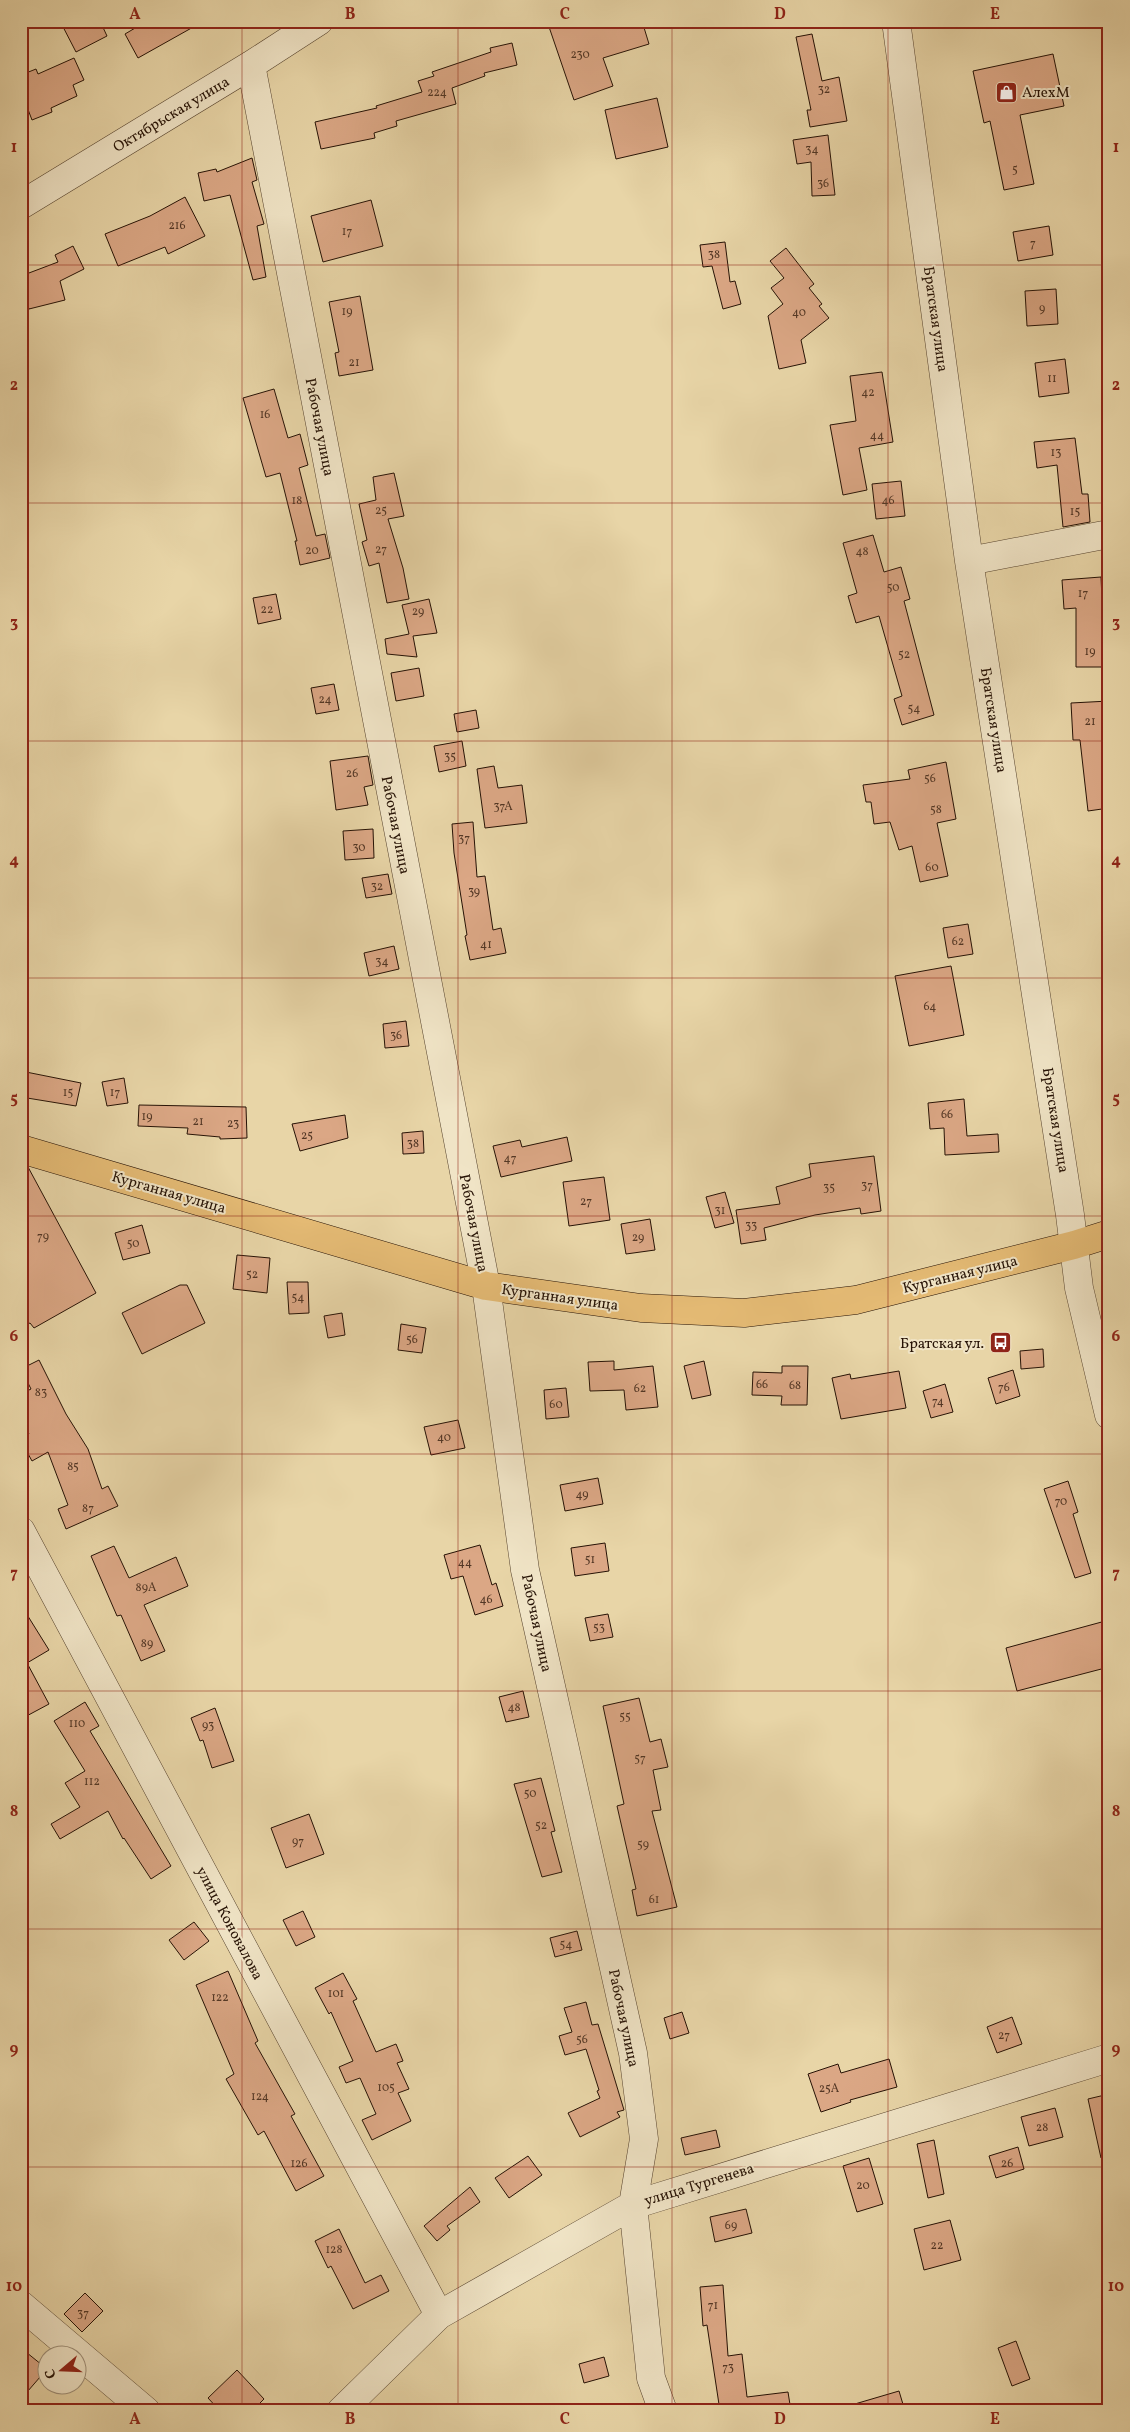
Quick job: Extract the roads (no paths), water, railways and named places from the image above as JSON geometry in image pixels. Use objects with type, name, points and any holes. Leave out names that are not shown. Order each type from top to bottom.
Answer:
[{"type":"main road","name":"Курганная улица","points":[[21,1149],[486,1286],[642,1308],[744,1313],[856,1300],[1074,1245],[1109,1234]]},
{"type":"street","name":"Октябрьская улица","points":[[21,205],[251,65],[319,21]]},
{"type":"street","name":"Братская улица","points":[[896,21],[969,561],[1079,1288],[1109,1415]]},
{"type":"street","name":"Рабочая улица","points":[[251,65],[486,1286],[525,1570],[633,2053],[644,2139],[632,2204],[651,2378],[663,2411]]},
{"type":"street","points":[[969,561],[1109,534]]},
{"type":"street","name":"улица Коновалова","points":[[21,1531],[439,2315]]},
{"type":"street","name":"улица Тургенева","points":[[341,2411],[439,2315],[632,2204],[1109,2058]]},
{"type":"street","points":[[21,2305],[146,2411]]},
{"type":"place","name":"АлехМ","points":[[1006,92]]},
{"type":"place","name":"Братская ул.","points":[[1000,1343]]}]
